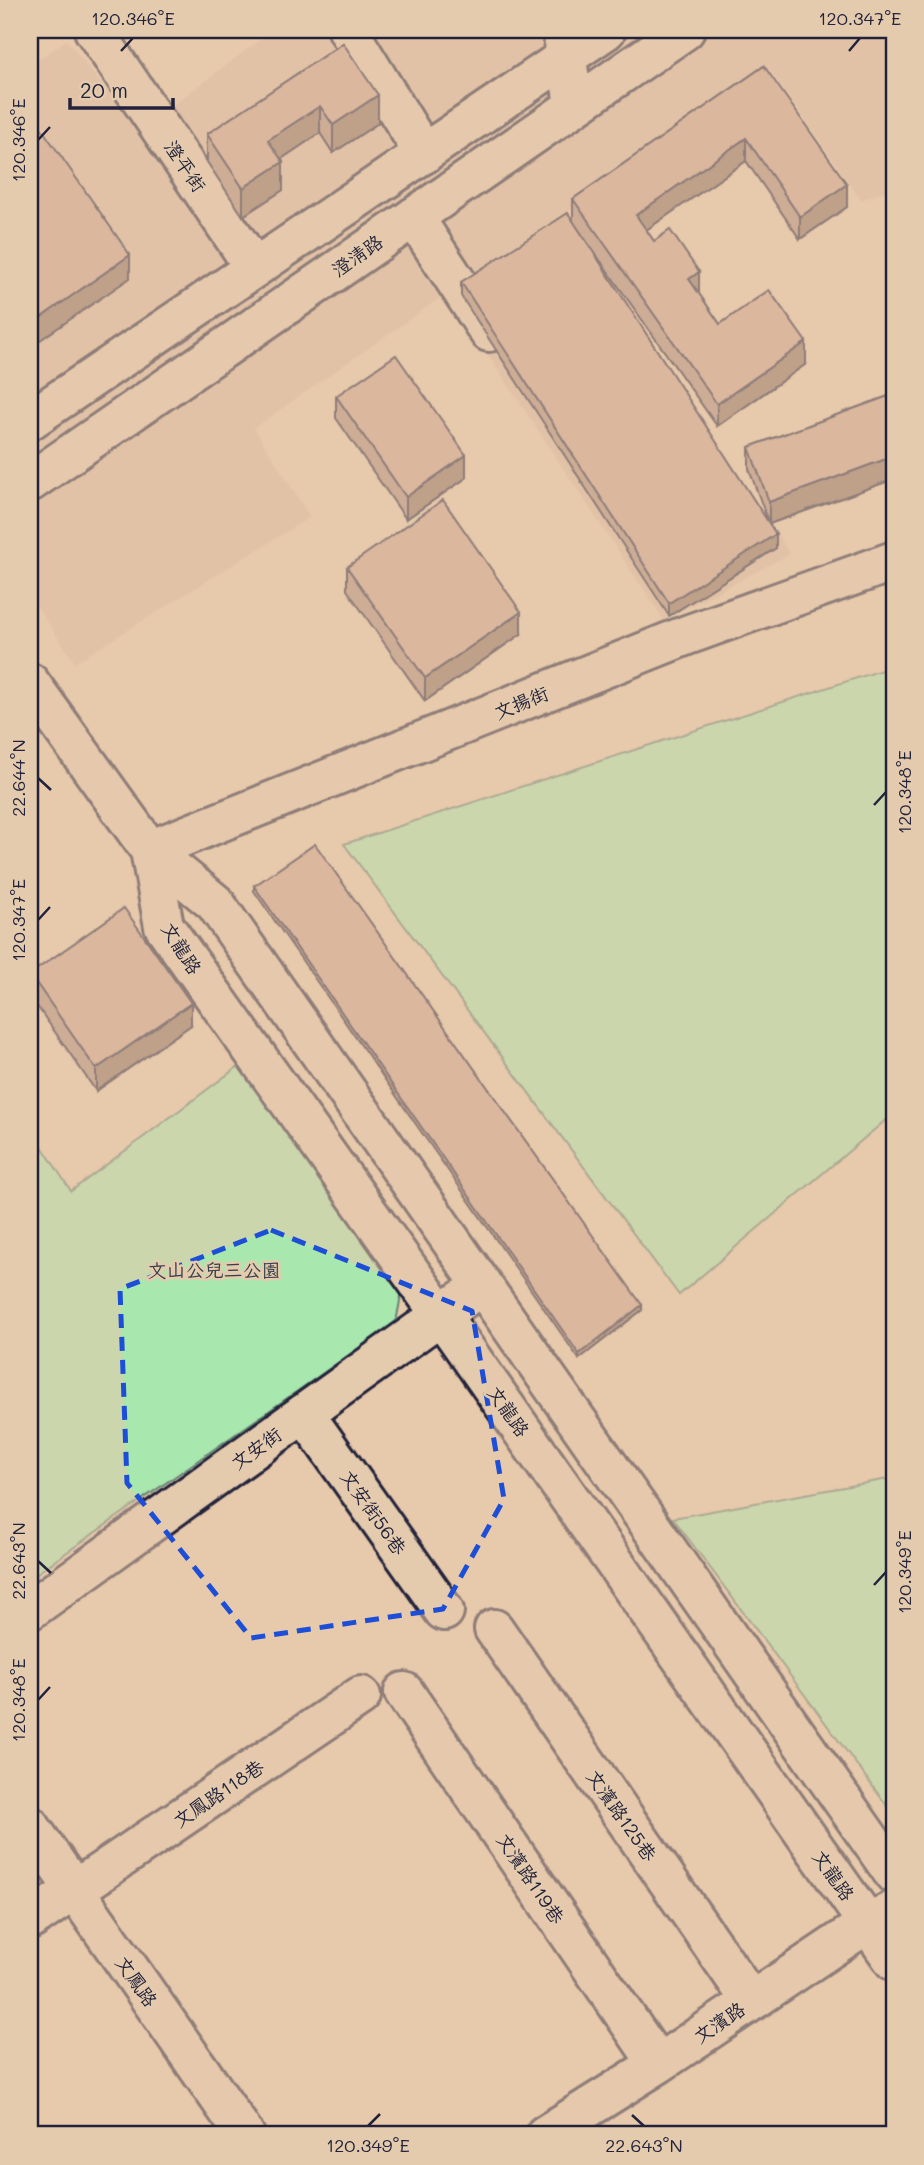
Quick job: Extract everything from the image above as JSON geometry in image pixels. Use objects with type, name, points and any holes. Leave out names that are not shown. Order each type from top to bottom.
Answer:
[{"type":"street","name":"澄平街","points":[[94,30],[254,267]]},
{"type":"street","points":[[121,30],[131,84]]},
{"type":"street","points":[[348,30],[424,154]]},
{"type":"street","points":[[30,420],[424,154],[564,43],[606,30]]},
{"type":"street","name":"澄清路","points":[[30,482],[574,104],[685,30]]},
{"type":"street","points":[[564,43],[574,104]]},
{"type":"street","points":[[414,217],[505,356]]},
{"type":"street","name":"文揚街","points":[[150,850],[687,635],[894,561]]},
{"type":"street","points":[[664,600],[687,635]]},
{"type":"street","name":"文龍路","points":[[30,683],[150,850],[215,904],[894,1874]]},
{"type":"street","name":"文龍路","points":[[150,850],[164,926],[442,1315],[881,1916],[894,1961]]},
{"type":"street","name":"文安街","points":[[30,1610],[442,1315],[481,1284]]},
{"type":"street","name":"文安街56巷","points":[[304,1413],[444,1611]]},
{"type":"street","name":"文濱路125巷","points":[[494,1629],[751,2001]]},
{"type":"street","name":"文濱路119巷","points":[[404,1692],[658,2064]]},
{"type":"street","name":"文鳳路118巷","points":[[30,1920],[361,1696]]},
{"type":"street","name":"文鳳路","points":[[30,1826],[245,2135]]},
{"type":"street","name":"文濱路","points":[[545,2135],[658,2064],[881,1916]]},
{"type":"highlighted area","points":[[271,1230],[472,1311],[504,1499],[443,1609],[251,1638],[127,1483],[120,1289]]},
{"type":"shaded area","points":[[273,30],[894,30],[894,188],[861,200],[771,72],[567,212],[790,554],[664,620],[447,293],[254,428],[310,517],[75,663],[30,596],[30,65],[67,40],[138,131]]},
{"type":"green space","points":[[894,666],[894,1113],[679,1295],[344,844]]},
{"type":"green space","name":"文山公兒三公園","points":[[247,1060],[404,1280],[396,1322],[30,1578],[30,1128],[71,1191]]},
{"type":"green space","points":[[894,1478],[894,1815],[673,1518]]},
{"type":"building","points":[[343,43],[378,95],[333,125],[320,106],[268,140],[283,162],[243,188],[207,134]]},
{"type":"building","points":[[764,66],[847,184],[800,217],[746,138],[636,215],[654,241],[670,230],[699,272],[689,279],[720,324],[769,290],[806,342],[717,404],[573,199]]},
{"type":"building","points":[[30,112],[130,255],[30,325]]},
{"type":"building","points":[[568,213],[776,534],[669,603],[461,282]]},
{"type":"building","points":[[396,355],[466,455],[406,497],[336,396]]},
{"type":"building","points":[[894,394],[894,456],[769,502],[749,447]]},
{"type":"building","points":[[443,500],[521,612],[425,678],[347,567]]},
{"type":"building","points":[[315,844],[642,1305],[579,1354],[254,886]]},
{"type":"building","points":[[124,908],[191,1003],[96,1069],[30,974]]}]
